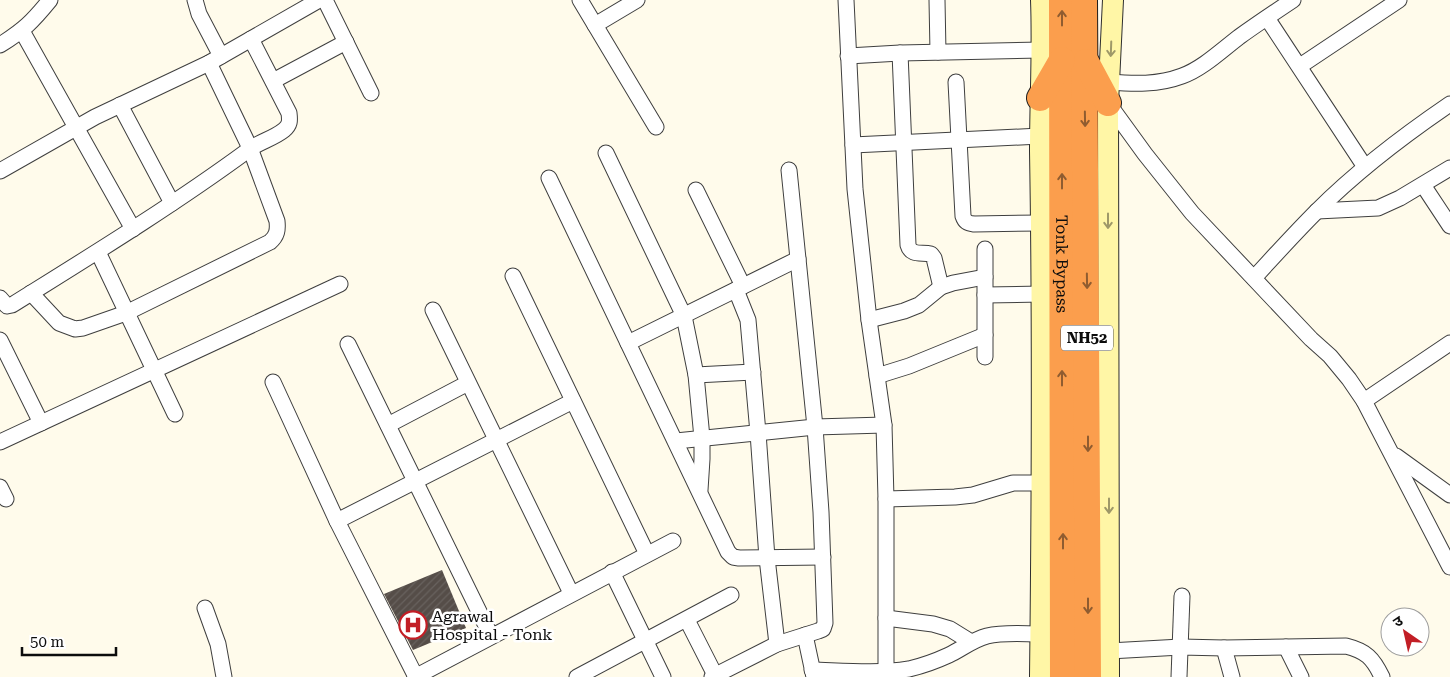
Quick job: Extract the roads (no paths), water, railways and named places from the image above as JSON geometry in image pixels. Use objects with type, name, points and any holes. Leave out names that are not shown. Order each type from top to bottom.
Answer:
[{"type":"highway","name":"Tonk Bypass","points":[[1062,0],[1063,677]]},
{"type":"highway","name":"NH52","points":[[1084,0],[1063,56],[1088,677]]},
{"type":"highway","points":[[1040,98],[1063,56],[1109,92]]},
{"type":"street","points":[[0,45],[31,23],[50,0]]},
{"type":"street","points":[[31,293],[59,323],[75,329],[83,328],[126,313],[270,242],[276,237],[278,230],[277,221],[215,59],[195,0]]},
{"type":"street","points":[[0,171],[76,127],[215,59],[319,0]]},
{"type":"street","points":[[325,0],[371,93]]},
{"type":"street","points":[[580,0],[656,126]]},
{"type":"street","points":[[595,25],[637,0]]},
{"type":"street","points":[[846,0],[855,190],[868,320],[884,425],[886,674]]},
{"type":"street","points":[[937,0],[938,52]]},
{"type":"street","points":[[848,56],[938,52],[1063,56],[1041,0]]},
{"type":"street","points":[[1109,677],[1109,92],[1113,0]]},
{"type":"street","points":[[1109,92],[1184,76],[1217,56],[1237,38],[1293,0]]},
{"type":"street","points":[[1300,66],[1399,0]]},
{"type":"street","points":[[1267,18],[1365,167]]},
{"type":"street","points":[[22,31],[133,228]]},
{"type":"street","points":[[0,299],[7,306],[12,305],[98,252],[250,148],[282,132],[288,126],[290,121],[289,113],[251,39]]},
{"type":"street","points":[[272,81],[346,42]]},
{"type":"street","points":[[900,53],[908,245],[909,250],[913,253],[931,254],[934,258],[940,287]]},
{"type":"street","points":[[956,82],[964,220],[974,224],[1041,223]]},
{"type":"street","points":[[1109,92],[1145,154],[1192,213],[1311,339],[1330,356],[1349,379],[1364,401],[1393,454],[1450,567]]},
{"type":"street","points":[[1040,98],[1042,294],[1040,677]]},
{"type":"street","points":[[1254,278],[1317,211],[1365,167],[1409,131],[1450,104]]},
{"type":"street","points":[[120,105],[172,203]]},
{"type":"street","points":[[853,145],[1040,136]]},
{"type":"street","points":[[606,154],[684,316],[696,375],[702,438],[700,491]]},
{"type":"street","points":[[1317,211],[1378,208],[1400,198],[1450,168]]},
{"type":"street","points":[[687,620],[713,676],[777,644],[823,629],[825,623],[815,426],[789,170]]},
{"type":"street","points":[[549,178],[728,552],[733,557],[739,558],[823,557]]},
{"type":"street","points":[[1423,184],[1450,226]]},
{"type":"street","points":[[696,190],[740,288],[748,320],[767,558],[777,644]]},
{"type":"street","points":[[985,248],[985,357]]},
{"type":"street","points":[[98,252],[174,414]]},
{"type":"street","points":[[628,343],[798,259]]},
{"type":"street","points":[[513,276],[647,554]]},
{"type":"street","points":[[868,320],[919,304],[940,287],[985,278]]},
{"type":"street","points":[[0,442],[340,284]]},
{"type":"street","points":[[985,295],[1042,294]]},
{"type":"street","points":[[433,310],[571,593]]},
{"type":"street","points":[[877,376],[909,366],[985,335]]},
{"type":"street","points":[[0,340],[7,370],[41,423]]},
{"type":"street","points":[[1364,401],[1450,343]]},
{"type":"street","points":[[348,344],[491,636]]},
{"type":"street","points":[[696,375],[753,372]]},
{"type":"street","points":[[272,382],[337,521],[416,677],[571,593],[673,541]]},
{"type":"street","points":[[388,425],[468,383]]},
{"type":"street","points":[[337,521],[573,401]]},
{"type":"street","points":[[676,441],[815,426],[884,425]]},
{"type":"street","points":[[1393,454],[1450,495]]},
{"type":"street","points":[[886,499],[974,495],[1013,483],[1042,483]]},
{"type":"street","points":[[612,572],[663,677]]},
{"type":"street","points":[[577,677],[732,595]]},
{"type":"street","points":[[1180,677],[1182,596]]},
{"type":"street","points":[[205,608],[218,644],[224,677]]},
{"type":"street","points":[[886,618],[933,624],[950,629],[971,642]]},
{"type":"street","points":[[805,636],[813,674],[886,674],[927,664],[987,636],[1041,634]]},
{"type":"street","points":[[1109,651],[1181,647],[1346,646],[1359,649],[1369,656],[1382,677]]},
{"type":"street","points":[[1286,647],[1301,677]]},
{"type":"street","points":[[1224,648],[1232,677]]},
{"type":"place","name":"Agrawal Hospital - Tonk","points":[[413,625]]}]
